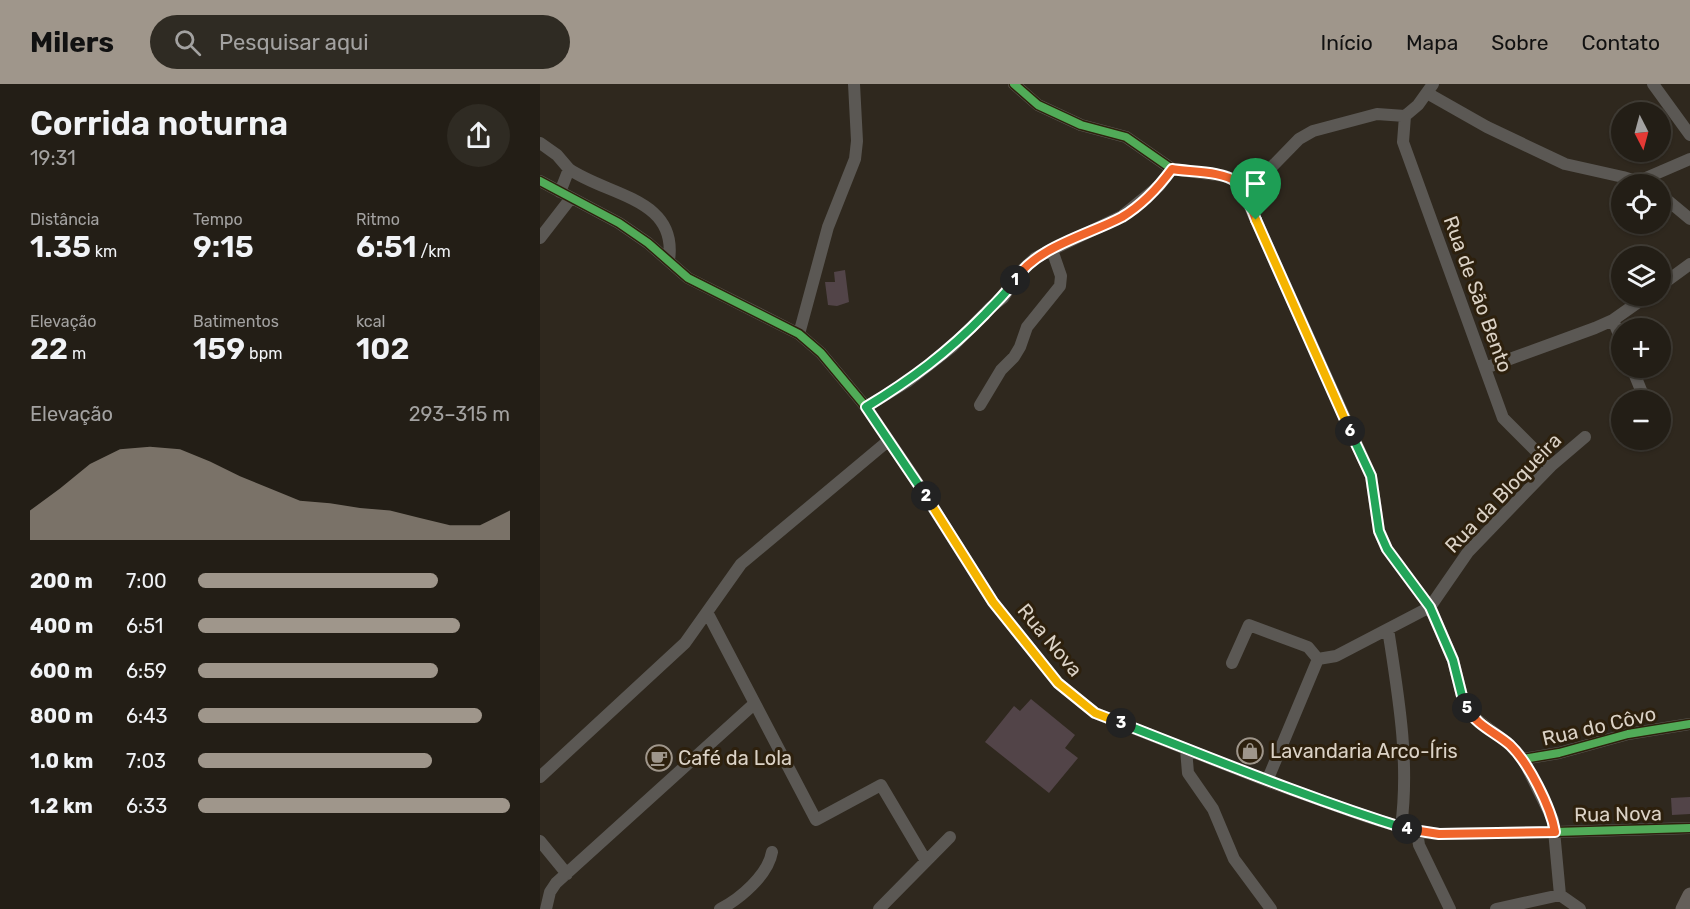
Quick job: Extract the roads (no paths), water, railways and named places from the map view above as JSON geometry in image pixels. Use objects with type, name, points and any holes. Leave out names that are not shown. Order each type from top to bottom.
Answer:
[{"type":"main road","points":[[1683,909],[1690,895]]},
{"type":"street","points":[[799,334],[828,226],[855,159],[857,141],[854,84]]},
{"type":"street","points":[[1014,84],[1038,105],[1081,125],[1126,137],[1172,169],[1225,176],[1236,181],[1242,189],[1259,180],[1299,139],[1313,131],[1377,114],[1405,116],[1430,89],[1487,127],[1565,164],[1611,175]]},
{"type":"street","points":[[1653,84],[1690,135]]},
{"type":"street","name":"Rua de São Bento","points":[[1405,116],[1402,126],[1403,142],[1503,418],[1551,466]]},
{"type":"street","points":[[540,143],[557,155],[569,169],[592,183],[646,206],[656,214],[670,238],[669,260]]},
{"type":"street","points":[[1660,174],[1690,159]]},
{"type":"street","points":[[540,238],[566,195],[569,169]]},
{"type":"street","points":[[866,407],[907,382],[952,348],[991,307],[1003,298],[1019,273],[1035,258],[1122,216],[1159,186],[1172,169]]},
{"type":"street","name":"Rua Nova","points":[[540,181],[619,223],[669,260],[688,278],[799,334],[821,353],[866,407],[993,602],[1058,683],[1095,713],[1368,817],[1417,832],[1439,834],[1684,829],[1690,835]]},
{"type":"street","name":"Rua do Côvo","points":[[1242,189],[1371,476],[1374,503],[1383,540],[1430,607],[1453,660],[1463,700],[1471,715],[1509,744],[1523,759],[1559,753],[1628,734],[1690,724]]},
{"type":"street","points":[[1671,203],[1690,219]]},
{"type":"street","points":[[980,405],[1001,370],[1020,347],[1027,327],[1060,286],[1061,276],[1052,250]]},
{"type":"street","points":[[1671,278],[1690,264]]},
{"type":"street","points":[[1615,318],[1632,306]]},
{"type":"street","points":[[1485,368],[1611,320]]},
{"type":"street","name":"Rua da Bloqueira","points":[[1430,607],[1468,552],[1551,466],[1585,437]]},
{"type":"street","points":[[540,777],[677,651],[741,564],[888,441]]},
{"type":"street","points":[[1318,658],[1336,656],[1430,607]]},
{"type":"street","points":[[707,612],[816,820],[881,785],[926,861]]},
{"type":"street","points":[[1232,663],[1249,625],[1308,647],[1318,658]]},
{"type":"street","points":[[1388,628],[1403,729],[1401,827]]},
{"type":"street","points":[[1268,780],[1318,658]]},
{"type":"street","points":[[546,909],[550,892],[567,874],[754,704]]},
{"type":"street","points":[[1186,748],[1188,773],[1213,809],[1234,859],[1271,909]]},
{"type":"street","points":[[1523,759],[1553,820],[1560,895]]},
{"type":"street","points":[[1417,832],[1419,845],[1450,909]]},
{"type":"street","points":[[879,909],[950,837]]},
{"type":"street","points":[[540,841],[567,874]]},
{"type":"street","points":[[720,909],[740,896],[754,882],[771,862],[772,852]]},
{"type":"street","points":[[1496,909],[1560,895],[1580,909]]},
{"type":"place","name":"Lavandaria Arco-Íris","points":[[1250,751]]},
{"type":"place","name":"Café da Lola","points":[[659,758]]}]
